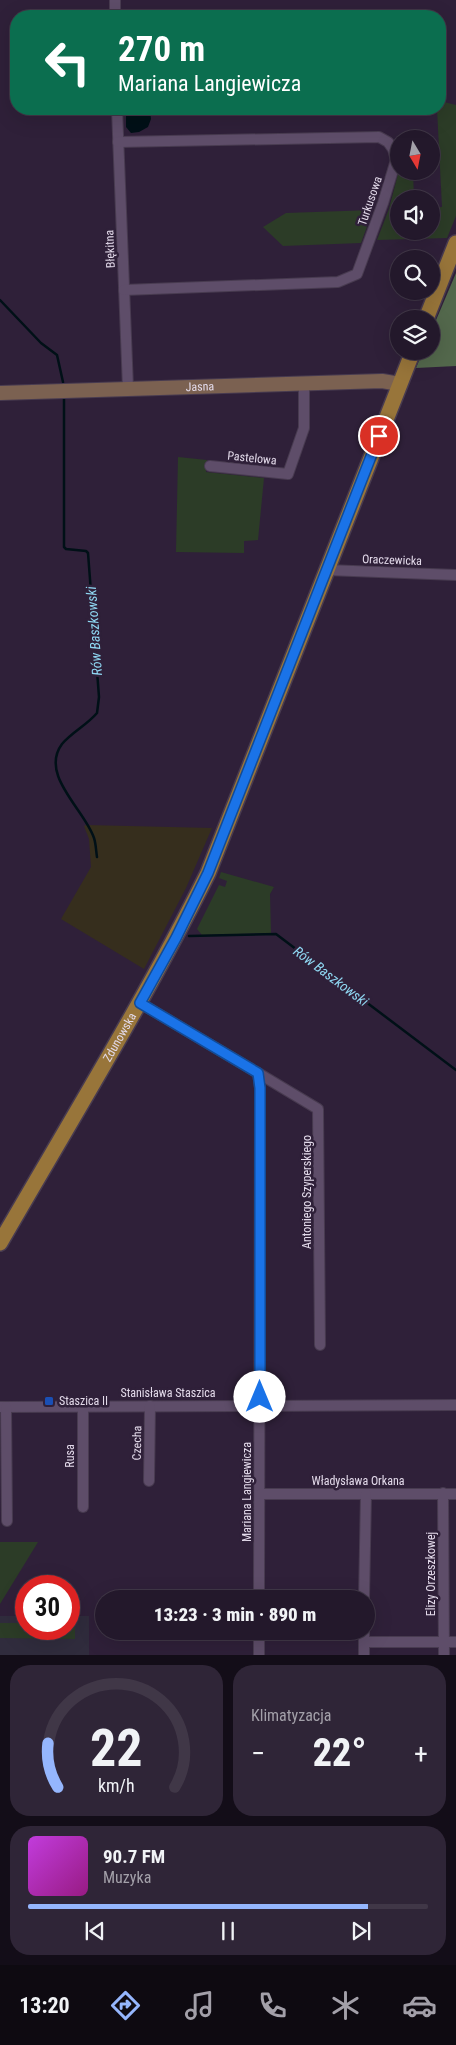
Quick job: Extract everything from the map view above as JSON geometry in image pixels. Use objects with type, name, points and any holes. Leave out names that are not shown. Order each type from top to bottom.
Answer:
[{"type":"main road","points":[[430,310],[456,243]]},
{"type":"main road","name":"Zdunowska","points":[[0,1243],[140,1003],[176,938],[208,873],[409,360]]},
{"type":"street","name":"Błękitna","points":[[117,115],[128,388]]},
{"type":"street","name":"Turkusowa","points":[[118,142],[380,137],[388,142],[393,149],[396,160],[383,203],[357,274],[338,282],[124,290]]},
{"type":"street","name":"Jasna","points":[[0,393],[382,381],[400,384]]},
{"type":"street","name":"Pastelowa","points":[[210,466],[288,474],[304,428],[304,384]]},
{"type":"street","name":"Oraczewicka","points":[[327,570],[456,574]]},
{"type":"street","points":[[140,1003],[258,1073]]},
{"type":"street","name":"Antoniego Szyperskiego","points":[[258,1073],[318,1109],[320,1345]]},
{"type":"street","name":"Mariana Langiewicza","points":[[258,1073],[260,1088],[259,1590]]},
{"type":"street","name":"Stanisława Staszica","points":[[3,1407],[260,1404],[456,1405]]},
{"type":"street","name":"Rusa","points":[[83,1406],[83,1507]]},
{"type":"street","name":"Czecha","points":[[149,1481],[150,1406]]},
{"type":"street","points":[[3,1407],[7,1521]]},
{"type":"street","name":"Elizy Orzeszkowej","points":[[443,1493],[444,1655]]},
{"type":"street","name":"Władysława Orkana","points":[[260,1494],[456,1494]]},
{"type":"street","points":[[364,1590],[366,1494]]},
{"type":"street","points":[[259,1640],[259,1655]]},
{"type":"street","points":[[364,1655],[364,1642],[456,1642]]},
{"type":"shaded area","points":[[126,115],[151,115],[148,127],[139,132],[131,133],[126,127]]},
{"type":"shaded area","points":[[84,826],[212,828],[186,888],[144,969],[61,919],[91,867],[89,839]]},
{"type":"shaded area","points":[[0,1616],[15,1616],[15,1640],[80,1640],[80,1616],[89,1616],[89,1655],[0,1655]]},
{"type":"green space","points":[[446,102],[456,105],[456,216],[447,238],[440,238],[440,207],[442,207],[440,130],[438,130],[437,115],[446,115]]},
{"type":"green space","points":[[396,180],[413,180],[414,190],[394,190]]},
{"type":"green space","points":[[390,205],[390,240],[377,240]]},
{"type":"green space","points":[[373,210],[361,243],[283,246],[263,227],[286,213]]},
{"type":"green space","points":[[456,273],[456,366],[416,368],[419,360],[440,360],[440,311]]},
{"type":"green space","points":[[178,457],[207,460],[206,472],[264,478],[258,540],[244,541],[244,553],[176,552]]},
{"type":"green space","points":[[221,872],[274,887],[270,894],[271,933],[202,935],[197,929],[219,885],[225,887],[227,881],[219,878]]},
{"type":"green space","points":[[0,1542],[38,1542],[18,1575],[15,1575],[15,1580],[0,1604]]},
{"type":"green space","points":[[0,1623],[15,1623],[15,1638],[0,1638]]},
{"type":"waterway","name":"Rów Baszkowski","points":[[0,300],[41,343],[57,355],[63,382]]},
{"type":"waterway","name":"Rów Baszkowski","points":[[64,397],[64,547],[88,553],[99,697],[97,713],[62,744],[56,756],[56,768],[66,792],[89,827],[95,840],[97,857]]},
{"type":"waterway","name":"Rów Baszkowski","points":[[189,936],[276,934],[456,1070]]},
{"type":"place","name":"Staszica II","points":[[49,1401]]},
{"type":"route","points":[[260,1397],[260,1088],[258,1073],[140,1003],[176,938],[208,873],[379,436]]}]
